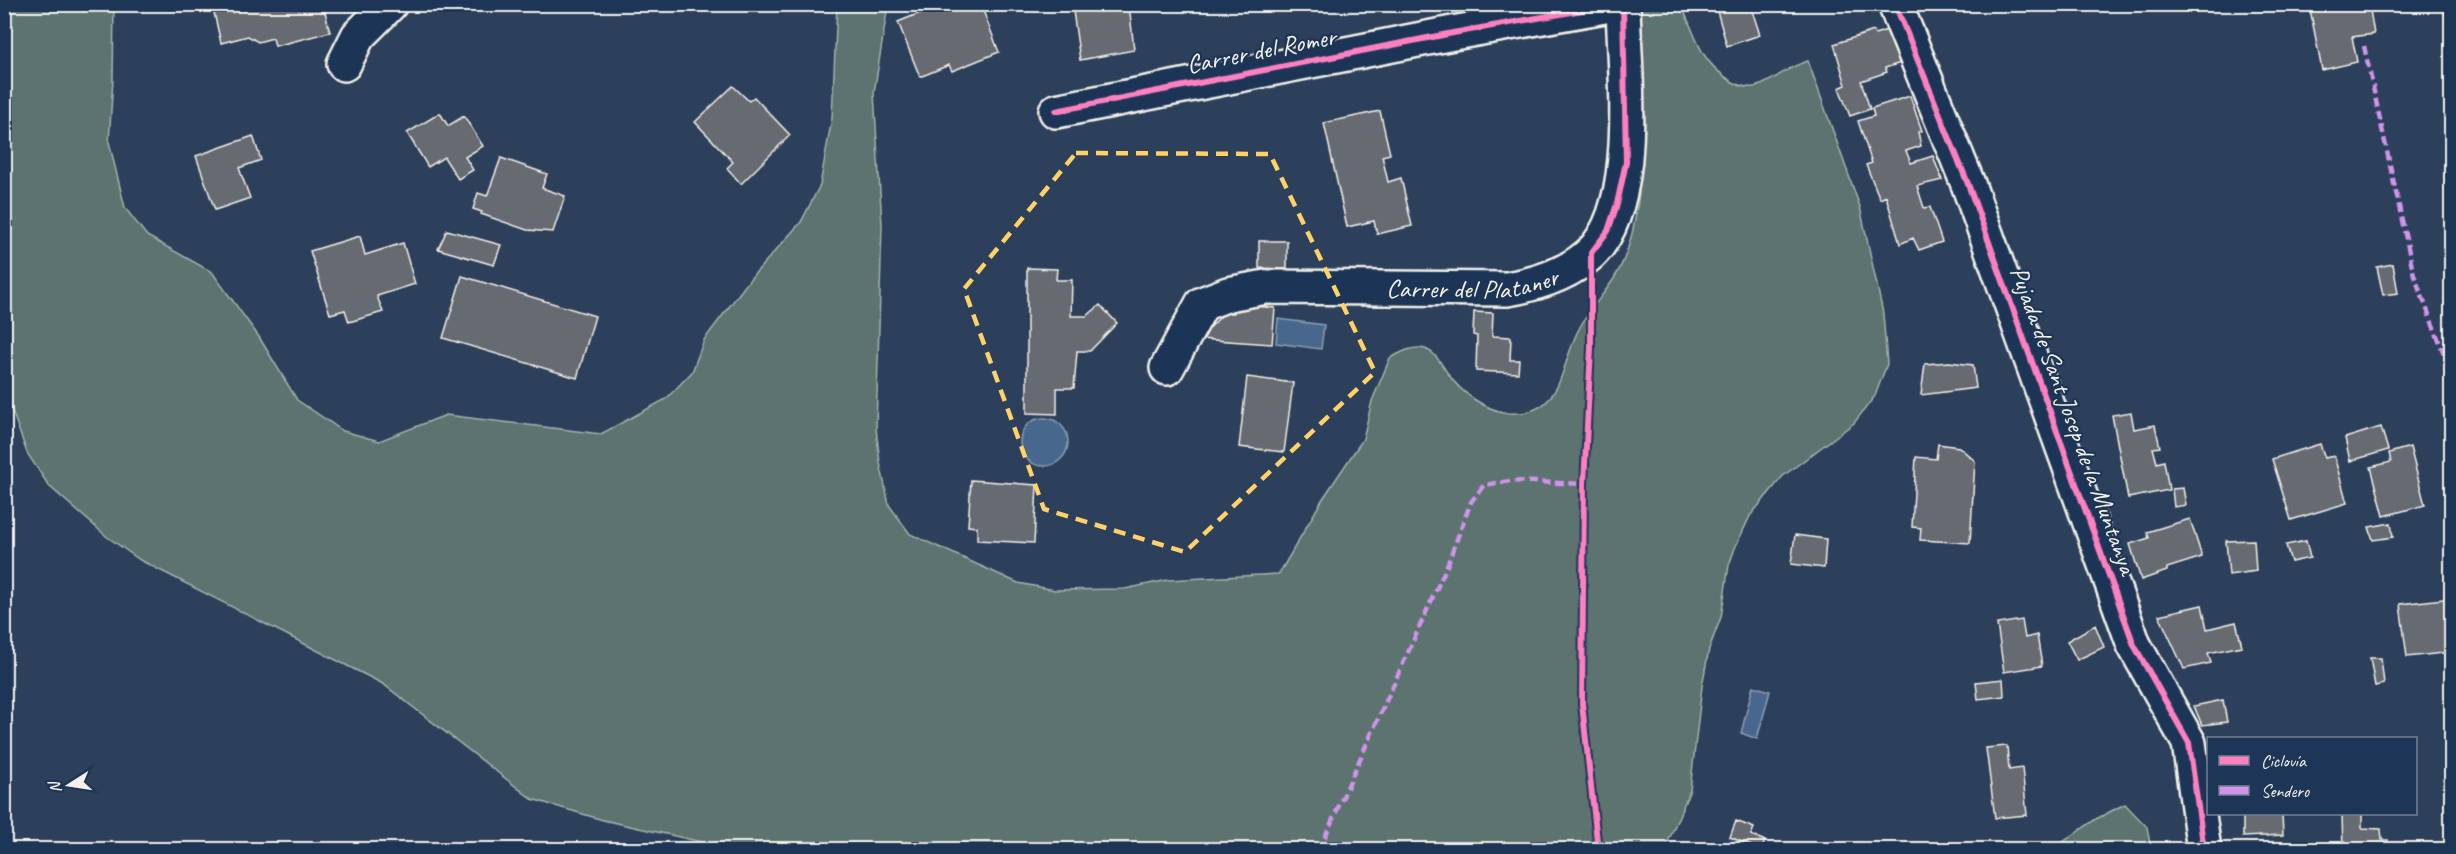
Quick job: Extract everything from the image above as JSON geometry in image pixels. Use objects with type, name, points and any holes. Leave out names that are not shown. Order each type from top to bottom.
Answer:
[{"type":"street","points":[[344,64],[358,36],[390,4]]},
{"type":"street","name":"Carrer del Romer","points":[[1056,111],[1409,41],[1616,4]]},
{"type":"street","name":"Carrer del Plataner","points":[[1167,368],[1202,304],[1228,294],[1266,287],[1507,289],[1535,284],[1561,273],[1591,253],[1608,231],[1617,204],[1626,162],[1623,4]]},
{"type":"street","name":"Pujada de Sant Josep de la Muntanya","points":[[1895,4],[1968,184],[2134,645],[2189,743],[2204,849]]},
{"type":"highlighted area","points":[[1076,153],[1270,154],[1375,372],[1185,552],[1044,509],[964,289]]},
{"type":"green space","points":[[4,5],[114,5],[109,142],[125,208],[147,236],[212,272],[259,337],[297,400],[343,431],[379,441],[446,415],[601,434],[666,399],[692,372],[704,340],[750,279],[801,222],[820,185],[832,118],[837,5],[888,5],[874,93],[882,225],[876,428],[880,463],[889,505],[910,534],[1018,583],[1055,590],[1125,589],[1168,580],[1279,574],[1322,500],[1363,439],[1372,401],[1390,358],[1407,350],[1420,348],[1429,351],[1460,388],[1475,400],[1492,409],[1509,413],[1526,412],[1539,407],[1549,399],[1556,389],[1581,325],[1614,279],[1624,259],[1632,232],[1641,174],[1637,24],[1642,5],[1681,5],[1705,56],[1720,73],[1741,86],[1758,86],[1808,61],[1860,207],[1883,313],[1887,364],[1875,396],[1854,423],[1783,476],[1750,516],[1735,548],[1729,565],[1721,617],[1709,649],[1702,686],[1690,790],[1665,849],[733,849],[603,820],[532,799],[383,684],[140,560],[106,536],[49,486],[27,453],[5,391]]},
{"type":"green space","points":[[2125,804],[2147,827],[2151,849],[2053,849],[2096,819]]},
{"type":"water","points":[[1278,319],[1324,325],[1321,349],[1276,343]]},
{"type":"water","points":[[1039,418],[1049,418],[1061,425],[1068,437],[1068,447],[1061,459],[1049,466],[1039,466],[1024,455],[1020,447],[1020,437],[1031,422]]},
{"type":"water","points":[[1753,686],[1770,691],[1757,739],[1741,733]]},
{"type":"building","points":[[212,4],[323,4],[330,32],[275,46],[273,38],[258,42],[248,36],[221,43]]},
{"type":"building","points":[[512,4],[529,4],[529,5],[516,11]]},
{"type":"building","points":[[942,4],[992,4],[982,8],[999,52],[952,71],[949,65],[920,77],[898,22]]},
{"type":"building","points":[[1072,4],[1129,4],[1134,50],[1080,60]]},
{"type":"building","points":[[1715,4],[1750,4],[1760,35],[1727,46]]},
{"type":"building","points":[[2309,4],[2369,4],[2374,34],[2352,37],[2357,62],[2322,70]]},
{"type":"building","points":[[2443,4],[2452,4],[2452,38],[2451,38]]},
{"type":"building","points":[[1896,27],[1907,61],[1885,68],[1887,72],[1861,81],[1870,109],[1850,116],[1839,88],[1846,85],[1834,44],[1874,31],[1875,34]]},
{"type":"building","points":[[733,86],[749,101],[754,97],[790,135],[741,184],[727,168],[733,162],[695,122]]},
{"type":"building","points":[[1910,96],[1922,131],[1918,132],[1921,146],[1906,151],[1911,163],[1933,156],[1942,180],[1917,186],[1924,208],[1930,207],[1942,242],[1919,250],[1913,238],[1900,244],[1886,196],[1880,199],[1866,165],[1872,163],[1858,121],[1874,116],[1872,108]]},
{"type":"building","points":[[1380,111],[1390,154],[1382,156],[1388,182],[1401,178],[1412,226],[1377,234],[1374,221],[1347,227],[1324,123]]},
{"type":"building","points":[[440,113],[448,126],[464,116],[483,146],[465,157],[473,170],[458,179],[444,157],[428,167],[407,133]]},
{"type":"building","points":[[253,136],[261,160],[239,168],[250,198],[215,210],[196,156]]},
{"type":"building","points":[[501,158],[547,174],[542,188],[565,196],[553,232],[527,230],[473,209],[478,193],[487,196]]},
{"type":"building","points":[[447,230],[501,245],[494,265],[438,249]]},
{"type":"building","points":[[360,236],[365,255],[403,243],[415,284],[377,296],[383,312],[349,322],[345,310],[330,314],[310,251]]},
{"type":"building","points":[[1259,241],[1287,241],[1287,269],[1259,268]]},
{"type":"building","points":[[2393,264],[2398,293],[2383,295],[2377,267]]},
{"type":"building","points":[[1027,268],[1057,269],[1056,280],[1072,280],[1071,316],[1087,316],[1100,305],[1117,323],[1090,351],[1077,351],[1074,388],[1057,388],[1057,414],[1027,413]]},
{"type":"building","points":[[462,276],[595,316],[577,378],[443,338]]},
{"type":"building","points":[[1235,304],[1275,308],[1272,344],[1199,339],[1224,313],[1234,313]]},
{"type":"building","points":[[1474,312],[1493,313],[1492,336],[1511,337],[1510,360],[1519,360],[1518,373],[1476,371],[1477,336],[1473,335]]},
{"type":"building","points":[[1949,362],[1973,365],[1976,388],[1921,395],[1925,364]]},
{"type":"building","points":[[1247,377],[1293,383],[1284,452],[1239,447]]},
{"type":"building","points":[[2131,412],[2134,429],[2155,425],[2160,447],[2153,448],[2157,463],[2164,461],[2169,490],[2128,498],[2112,415]]},
{"type":"building","points":[[2381,427],[2388,450],[2350,461],[2345,438]]},
{"type":"building","points":[[1938,444],[1959,447],[1975,461],[1970,543],[1920,540],[1921,528],[1912,527],[1916,457],[1936,459]]},
{"type":"building","points":[[2320,444],[2325,458],[2334,456],[2347,503],[2291,520],[2272,459]]},
{"type":"building","points":[[2410,447],[2425,505],[2384,516],[2371,467],[2391,462],[2389,453]]},
{"type":"building","points":[[971,480],[1037,485],[1034,543],[977,540],[977,527],[968,526]]},
{"type":"building","points":[[2183,488],[2186,505],[2174,507],[2172,489]]},
{"type":"building","points":[[2190,519],[2202,557],[2167,568],[2167,571],[2141,580],[2130,544],[2149,538],[2147,532]]},
{"type":"building","points":[[2391,523],[2393,537],[2373,540],[2369,527]]},
{"type":"building","points":[[1795,535],[1826,539],[1824,568],[1791,564]]},
{"type":"building","points":[[2254,540],[2256,571],[2229,575],[2226,541]]},
{"type":"building","points":[[2306,541],[2310,558],[2291,562],[2286,545]]},
{"type":"building","points":[[2452,598],[2452,652],[2407,657],[2400,604]]},
{"type":"building","points":[[2202,605],[2207,629],[2236,622],[2242,646],[2208,653],[2211,663],[2184,669],[2159,615]]},
{"type":"building","points":[[2022,620],[2025,638],[2037,635],[2042,666],[2004,672],[1997,624]]},
{"type":"building","points":[[2095,625],[2104,647],[2077,660],[2067,641]]},
{"type":"building","points":[[2370,658],[2381,658],[2384,684],[2375,686]]},
{"type":"building","points":[[2003,679],[2004,696],[1978,699],[1976,682]]},
{"type":"building","points":[[2223,700],[2227,722],[2202,725],[2194,706]]},
{"type":"building","points":[[2007,746],[2009,770],[2022,768],[2027,815],[1995,818],[1986,748]]},
{"type":"building","points":[[2243,815],[2282,815],[2283,835],[2243,837]]},
{"type":"building","points":[[2342,815],[2362,815],[2362,828],[2381,829],[2382,840],[2388,840],[2387,845],[2392,846],[2392,850],[2343,850]]},
{"type":"building","points":[[1736,821],[1754,828],[1751,835],[1765,841],[1761,850],[1730,837]]},
{"type":"building","points":[[2452,844],[2452,850],[2424,850],[2424,848]]},
{"type":"marked path","points":[[2364,46],[2414,275],[2452,375]]},
{"type":"marked path","points":[[1319,850],[1446,568],[1471,502],[1484,485],[1510,481],[1584,484]]},
{"type":"cycle path","points":[[1056,111],[1453,33],[1616,4]]},
{"type":"cycle path","points":[[1598,850],[1582,704],[1584,484],[1591,348],[1591,253],[1608,231],[1617,204],[1626,162],[1623,4]]},
{"type":"cycle path","points":[[1895,4],[1968,184],[2134,645],[2189,743],[2204,850]]}]
